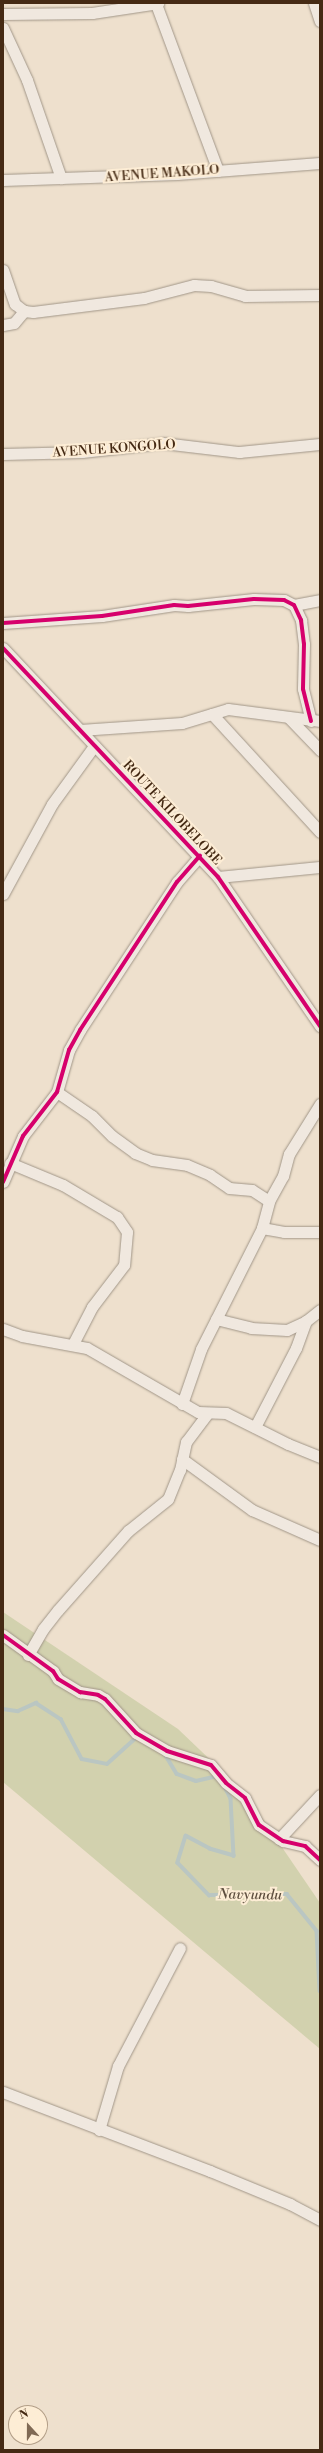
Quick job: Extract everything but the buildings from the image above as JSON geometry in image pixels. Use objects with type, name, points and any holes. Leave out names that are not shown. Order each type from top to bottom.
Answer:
[{"type":"street","points":[[3,14],[157,3],[218,171]]},
{"type":"street","points":[[314,3],[320,20]]},
{"type":"street","points":[[3,28],[27,80],[61,178]]},
{"type":"street","name":"AVENUE MAKOLO","points":[[3,180],[98,178],[320,163]]},
{"type":"street","points":[[3,270],[15,304],[24,311],[113,303],[169,293],[194,285],[210,286],[245,296],[320,295]]},
{"type":"street","points":[[3,325],[14,323],[24,311]]},
{"type":"street","name":"AVENUE KONGOLO","points":[[3,454],[82,452],[155,444],[187,444],[239,452],[320,444]]},
{"type":"street","points":[[3,623],[65,619],[174,605],[195,606],[254,599],[273,598],[294,605],[320,600]]},
{"type":"street","points":[[80,730],[182,723],[228,709],[315,721],[303,689],[302,628],[294,605]]},
{"type":"street","name":"ROUTE KILOBELOBE","points":[[3,648],[94,746],[200,856],[218,877],[320,1026]]},
{"type":"street","points":[[212,714],[320,832]]},
{"type":"street","points":[[290,718],[320,750]]},
{"type":"street","points":[[3,894],[52,804],[94,746]]},
{"type":"street","points":[[3,1182],[10,1163],[31,1124],[57,1092],[67,1055],[80,1030],[177,882],[200,856]]},
{"type":"street","points":[[218,877],[320,867]]},
{"type":"street","points":[[57,1092],[92,1116],[112,1136],[135,1153],[152,1160],[187,1165],[210,1174],[229,1188],[252,1190],[269,1201]]},
{"type":"street","points":[[182,1404],[201,1349],[262,1228],[269,1201],[283,1176],[294,1143],[320,1104]]},
{"type":"street","points":[[10,1163],[63,1185],[117,1217],[127,1232],[124,1265],[92,1307],[73,1344]]},
{"type":"street","points":[[262,1228],[284,1232],[320,1232]]},
{"type":"street","points":[[216,1319],[268,1330],[287,1330],[306,1321],[320,1310]]},
{"type":"street","points":[[255,1427],[306,1321]]},
{"type":"street","points":[[6,1330],[42,1340],[73,1344],[87,1348],[182,1404],[207,1414],[226,1413],[288,1444],[320,1457]]},
{"type":"street","points":[[28,1655],[43,1629],[58,1610],[128,1531],[163,1504],[175,1483],[186,1442],[207,1414]]},
{"type":"street","points":[[182,1459],[252,1510],[320,1540]]},
{"type":"street","points":[[3,1635],[28,1655],[41,1662],[58,1679],[80,1692],[98,1695],[105,1699],[136,1733],[167,1751],[211,1764],[226,1783],[245,1798],[259,1825],[279,1839],[305,1846],[320,1860]]},
{"type":"street","points":[[279,1839],[294,1826],[320,1794]]},
{"type":"street","points":[[99,2130],[118,2066],[180,1948]]},
{"type":"street","points":[[3,2092],[99,2130],[210,2171],[290,2204],[320,2220]]},
{"type":"green space","points":[[3,1612],[178,1729],[245,1793],[320,1903],[320,2049],[3,1782]]},
{"type":"waterway","name":"Navyundu","points":[[3,1709],[18,1711],[36,1703],[61,1719],[82,1759],[107,1764],[138,1736]]},
{"type":"waterway","name":"Navyundu","points":[[165,1754],[177,1774],[196,1781],[218,1776]]},
{"type":"waterway","name":"Navyundu","points":[[225,1787],[231,1799],[234,1856],[210,1849],[186,1836],[178,1863],[209,1895],[287,1894],[317,1931],[320,1991]]},
{"type":"cycle path","points":[[3,623],[102,616],[174,605],[188,606],[254,599],[284,600],[294,605],[301,620],[304,644],[303,689],[311,721]]},
{"type":"cycle path","points":[[3,648],[218,877],[320,1026]]},
{"type":"cycle path","points":[[3,1182],[23,1136],[57,1092],[69,1050],[80,1030],[177,882],[200,856]]},
{"type":"cycle path","points":[[3,1635],[53,1671],[58,1679],[80,1692],[98,1695],[105,1699],[136,1733],[167,1751],[211,1765],[226,1783],[245,1798],[259,1825],[283,1841],[305,1846],[320,1860]]}]
